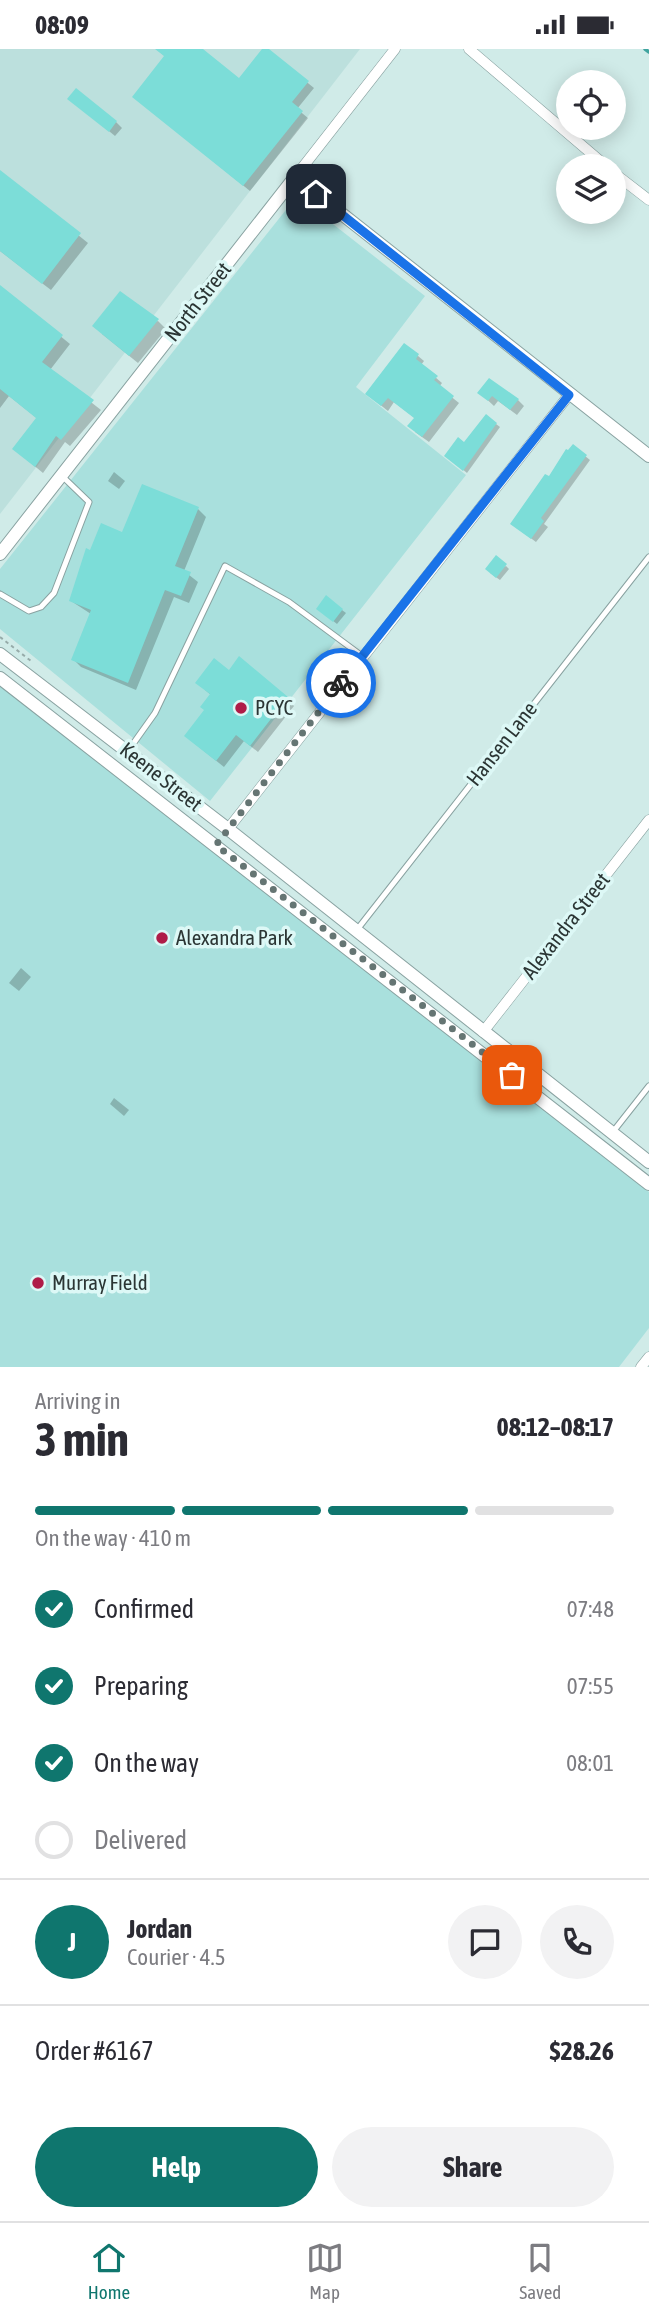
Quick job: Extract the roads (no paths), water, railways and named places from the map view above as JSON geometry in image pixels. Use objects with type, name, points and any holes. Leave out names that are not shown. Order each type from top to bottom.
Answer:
[{"type":"street","name":"North Street","points":[[0,554],[395,49]]},
{"type":"street","points":[[469,49],[592,154]]},
{"type":"street","points":[[295,177],[649,456]]},
{"type":"street","points":[[626,182],[649,200]]},
{"type":"street","points":[[216,845],[569,395]]},
{"type":"street","name":"Keene Street","points":[[0,654],[228,829],[649,1162]]},
{"type":"street","name":"Keene Street","points":[[0,678],[473,1044],[649,1184]]},
{"type":"street","name":"Alexandra Street","points":[[483,1032],[649,820]]},
{"type":"street","points":[[473,1044],[483,1032]]},
{"type":"street","points":[[641,1367],[649,1357]]},
{"type":"lane","points":[[0,594],[29,611],[41,607],[54,593],[89,502],[62,476]]},
{"type":"lane","name":"Hansen Lane","points":[[355,931],[649,558]]},
{"type":"lane","points":[[128,751],[155,713],[225,566],[289,601],[362,656]]},
{"type":"lane","points":[[612,1133],[649,1086]]},
{"type":"waterway","points":[[645,49],[649,52]]},
{"type":"place","name":"PCYC","points":[[241,708]]},
{"type":"place","name":"Alexandra Park","points":[[162,938]]},
{"type":"place","name":"Murray Field","points":[[38,1283]]}]
